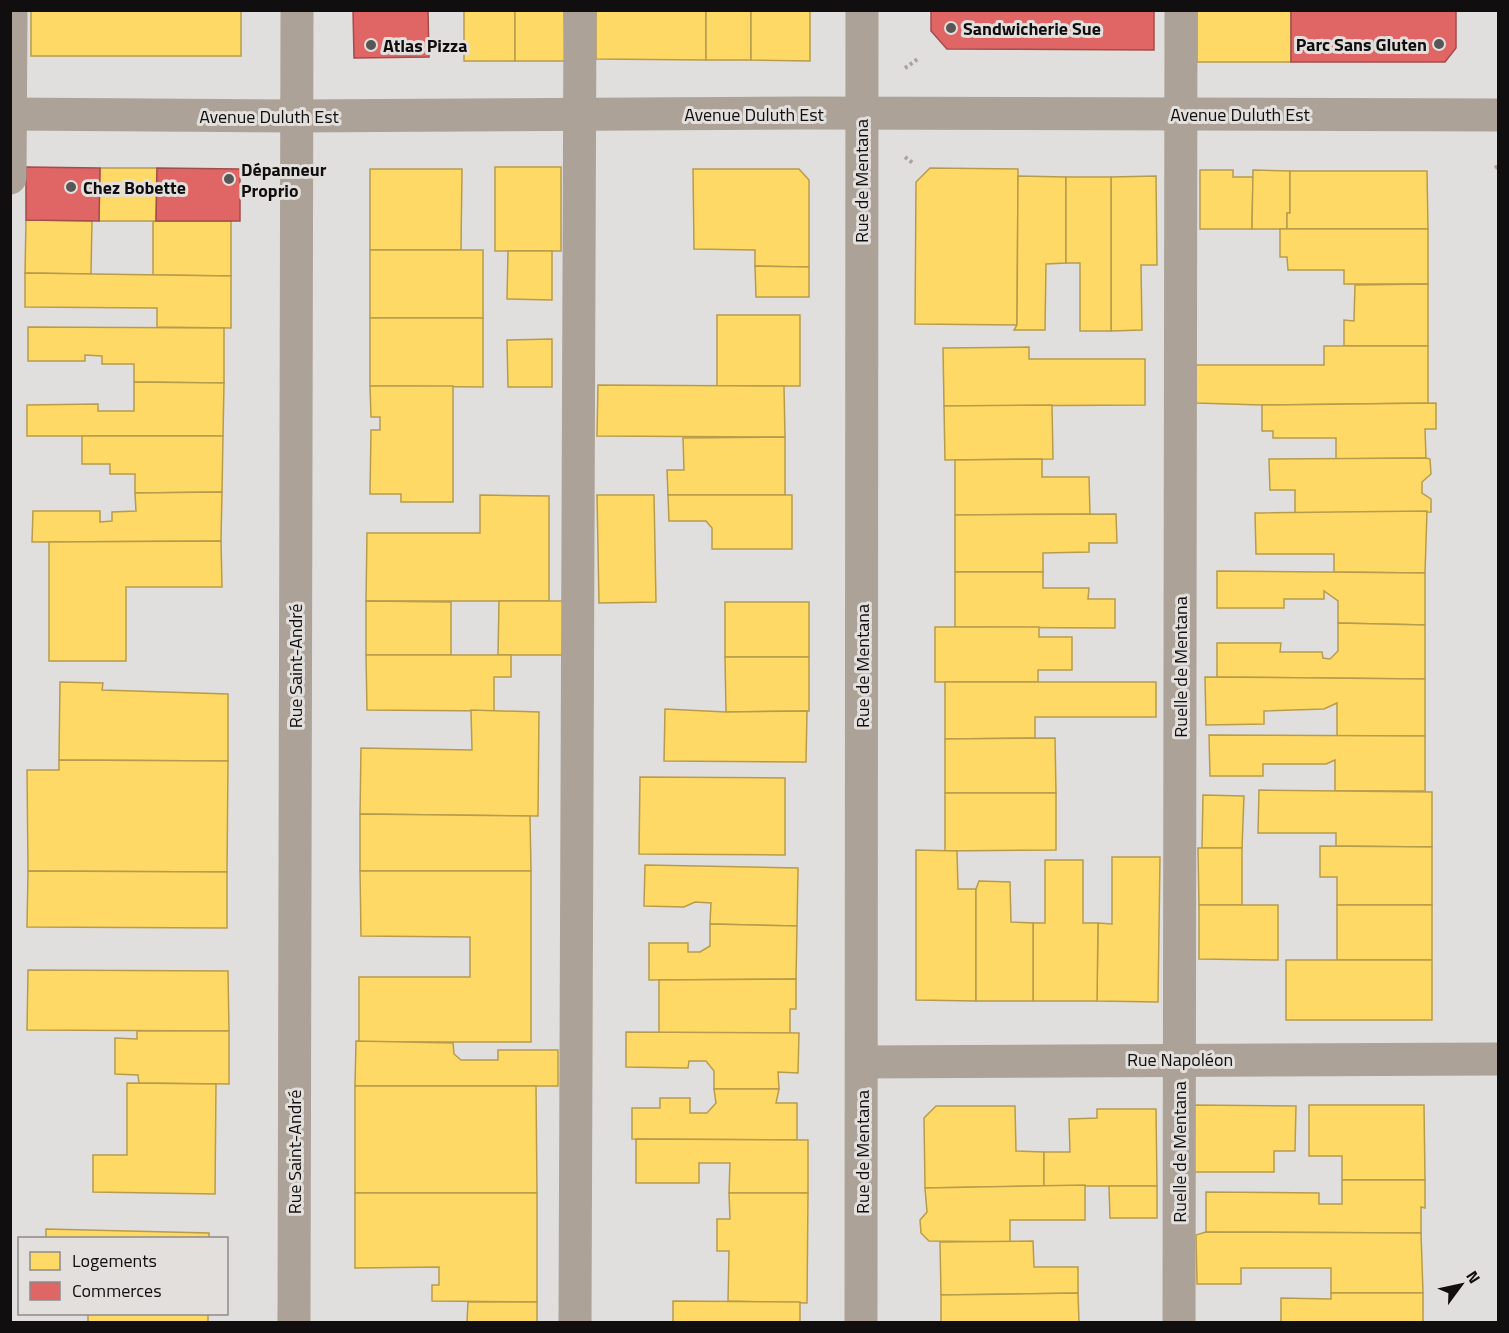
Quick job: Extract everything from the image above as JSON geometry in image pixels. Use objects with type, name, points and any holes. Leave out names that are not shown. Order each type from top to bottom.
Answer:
[{"type":"street","points":[[10,178],[11,10]]},
{"type":"street","name":"Rue Saint-André","points":[[294,1323],[297,10]]},
{"type":"street","points":[[575,1323],[580,10]]},
{"type":"street","name":"Rue de Mentana","points":[[861,1323],[862,10]]},
{"type":"street","name":"Ruelle de Mentana","points":[[1179,1323],[1181,10]]},
{"type":"street","name":"Avenue Duluth Est","points":[[11,114],[296,116],[1498,115]]},
{"type":"street","name":"Rue Napoléon","points":[[862,1062],[1498,1059]]},
{"type":"path","points":[[900,72],[919,58]]},
{"type":"path","points":[[902,154],[914,164]]},
{"type":"building: Logements","points":[[31,10],[241,10],[241,56],[31,56]]},
{"type":"building: Logements","points":[[464,10],[515,10],[515,61],[464,61]]},
{"type":"building: Logements","points":[[515,10],[564,10],[565,61],[515,61]]},
{"type":"building: Logements","points":[[596,10],[706,10],[706,60],[596,59]]},
{"type":"building: Logements","points":[[706,10],[751,10],[751,60],[706,60]]},
{"type":"building: Logements","points":[[751,10],[810,10],[810,61],[751,60]]},
{"type":"building: Logements","points":[[1197,10],[1291,10],[1291,62],[1197,62]]},
{"type":"building: Logements","points":[[495,167],[561,167],[561,251],[495,251]]},
{"type":"building: Logements","points":[[100,168],[157,168],[156,221],[99,221]]},
{"type":"building: Logements","points":[[930,168],[1018,169],[1017,325],[915,324],[916,182]]},
{"type":"building: Logements","points":[[370,169],[462,169],[461,250],[370,250]]},
{"type":"building: Logements","points":[[693,169],[799,169],[809,180],[809,267],[755,266],[755,250],[694,249]]},
{"type":"building: Logements","points":[[1200,170],[1233,170],[1233,177],[1253,177],[1252,229],[1200,229]]},
{"type":"building: Logements","points":[[1253,170],[1290,171],[1290,213],[1287,213],[1287,229],[1252,229]]},
{"type":"building: Logements","points":[[1290,171],[1427,171],[1428,229],[1287,229],[1287,213],[1290,213]]},
{"type":"building: Logements","points":[[1018,176],[1066,177],[1066,263],[1046,264],[1045,330],[1014,330],[1017,325]]},
{"type":"building: Logements","points":[[1156,176],[1157,265],[1141,265],[1142,330],[1111,331],[1111,177]]},
{"type":"building: Logements","points":[[1066,177],[1111,177],[1111,331],[1080,331],[1080,263],[1066,263]]},
{"type":"building: Logements","points":[[26,220],[92,221],[91,274],[25,273]]},
{"type":"building: Logements","points":[[231,221],[231,276],[153,275],[153,222]]},
{"type":"building: Logements","points":[[1280,229],[1428,229],[1428,284],[1344,284],[1344,270],[1288,270],[1287,257],[1280,257]]},
{"type":"building: Logements","points":[[370,250],[483,250],[483,318],[370,318]]},
{"type":"building: Logements","points":[[508,251],[552,251],[552,300],[507,299]]},
{"type":"building: Logements","points":[[755,266],[809,267],[809,297],[756,297]]},
{"type":"building: Logements","points":[[25,273],[231,276],[231,328],[157,327],[157,308],[25,307]]},
{"type":"building: Logements","points":[[1428,284],[1428,346],[1344,346],[1344,320],[1354,321],[1355,285]]},
{"type":"building: Logements","points":[[717,315],[800,315],[800,386],[717,386]]},
{"type":"building: Logements","points":[[370,318],[483,318],[483,387],[370,386]]},
{"type":"building: Logements","points":[[28,327],[224,328],[224,383],[134,382],[134,364],[102,364],[102,356],[85,355],[85,361],[28,361]]},
{"type":"building: Logements","points":[[552,339],[552,387],[508,387],[507,340]]},
{"type":"building: Logements","points":[[1324,346],[1428,346],[1428,403],[1262,405],[1196,403],[1196,365],[1324,365]]},
{"type":"building: Logements","points":[[1029,347],[1029,359],[1145,359],[1145,405],[944,406],[943,348]]},
{"type":"building: Logements","points":[[134,382],[224,383],[223,436],[27,436],[27,405],[98,404],[98,411],[134,411]]},
{"type":"building: Logements","points":[[598,385],[784,386],[785,437],[597,436]]},
{"type":"building: Logements","points":[[370,386],[453,386],[453,502],[401,502],[401,494],[370,494],[371,430],[380,430],[380,417],[371,417]]},
{"type":"building: Logements","points":[[1436,403],[1436,429],[1425,429],[1426,458],[1336,459],[1336,438],[1273,438],[1273,431],[1262,431],[1262,405]]},
{"type":"building: Logements","points":[[1052,405],[1053,459],[945,460],[944,406]]},
{"type":"building: Logements","points":[[82,436],[223,436],[222,492],[135,493],[135,474],[110,474],[110,464],[82,464]]},
{"type":"building: Logements","points":[[785,437],[785,495],[668,495],[667,470],[684,470],[683,438]]},
{"type":"building: Logements","points":[[1042,459],[1042,477],[1089,477],[1090,514],[955,515],[955,460]]},
{"type":"building: Logements","points":[[1269,459],[1430,459],[1431,474],[1422,482],[1422,493],[1431,499],[1431,512],[1295,513],[1295,490],[1270,490]]},
{"type":"building: Logements","points":[[222,492],[221,541],[32,542],[33,511],[100,511],[100,522],[112,521],[112,512],[136,511],[135,493]]},
{"type":"building: Logements","points":[[480,495],[549,496],[549,601],[366,601],[367,533],[480,533]]},
{"type":"building: Logements","points":[[597,495],[654,495],[656,602],[599,603]]},
{"type":"building: Logements","points":[[668,495],[792,495],[792,549],[712,549],[712,528],[706,521],[669,521]]},
{"type":"building: Logements","points":[[1427,511],[1425,573],[1334,572],[1334,554],[1256,554],[1255,513]]},
{"type":"building: Logements","points":[[1116,514],[1117,543],[1089,543],[1089,552],[1043,553],[1043,572],[955,572],[955,515]]},
{"type":"building: Logements","points":[[221,541],[222,587],[126,587],[126,661],[49,661],[49,542]]},
{"type":"building: Logements","points":[[1217,571],[1425,573],[1425,625],[1338,623],[1338,601],[1324,591],[1324,599],[1284,599],[1284,608],[1217,608]]},
{"type":"building: Logements","points":[[955,572],[1043,572],[1043,588],[1089,588],[1088,599],[1115,599],[1115,628],[955,627]]},
{"type":"building: Logements","points":[[366,601],[451,602],[451,655],[366,655]]},
{"type":"building: Logements","points":[[499,601],[564,601],[563,655],[498,655]]},
{"type":"building: Logements","points":[[725,602],[809,602],[809,657],[725,657]]},
{"type":"building: Logements","points":[[1338,623],[1425,625],[1425,679],[1217,677],[1217,643],[1281,643],[1280,652],[1322,652],[1323,658],[1330,659],[1338,651]]},
{"type":"building: Logements","points":[[935,627],[1039,627],[1039,637],[1072,637],[1072,670],[1038,670],[1038,682],[935,682]]},
{"type":"building: Logements","points":[[366,655],[511,655],[511,677],[494,677],[494,711],[367,710]]},
{"type":"building: Logements","points":[[725,657],[809,657],[809,711],[726,712]]},
{"type":"building: Logements","points":[[1205,677],[1425,679],[1425,736],[1337,736],[1337,703],[1324,709],[1264,711],[1264,724],[1206,725]]},
{"type":"building: Logements","points":[[60,682],[103,683],[102,690],[228,694],[228,761],[59,760]]},
{"type":"building: Logements","points":[[945,682],[1156,682],[1156,717],[1035,717],[1035,738],[945,739]]},
{"type":"building: Logements","points":[[665,709],[726,712],[807,711],[806,762],[664,761]]},
{"type":"building: Logements","points":[[471,710],[539,712],[538,816],[360,814],[361,748],[472,750]]},
{"type":"building: Logements","points":[[1209,735],[1425,736],[1425,791],[1335,791],[1335,760],[1326,764],[1263,764],[1263,776],[1210,776]]},
{"type":"building: Logements","points":[[1055,738],[1056,793],[945,793],[945,739]]},
{"type":"building: Logements","points":[[59,760],[228,761],[227,872],[28,871],[27,770],[59,770]]},
{"type":"building: Logements","points":[[640,777],[785,778],[785,855],[639,854]]},
{"type":"building: Logements","points":[[1259,790],[1432,792],[1432,847],[1336,846],[1336,833],[1258,833]]},
{"type":"building: Logements","points":[[945,793],[1056,793],[1056,850],[945,851]]},
{"type":"building: Logements","points":[[1203,795],[1244,796],[1242,848],[1202,848]]},
{"type":"building: Logements","points":[[360,814],[530,816],[531,871],[360,871]]},
{"type":"building: Logements","points":[[1320,846],[1432,847],[1432,905],[1337,905],[1337,877],[1320,877]]},
{"type":"building: Logements","points":[[1198,848],[1242,848],[1242,905],[1199,905]]},
{"type":"building: Logements","points":[[916,850],[957,851],[958,889],[976,889],[976,1001],[916,1000]]},
{"type":"building: Logements","points":[[1112,857],[1160,857],[1158,1002],[1097,1001],[1098,923],[1112,924]]},
{"type":"building: Logements","points":[[1045,860],[1083,860],[1083,923],[1098,923],[1097,1001],[1033,1001],[1033,923],[1045,923]]},
{"type":"building: Logements","points":[[645,865],[798,868],[797,926],[710,924],[711,903],[695,902],[684,907],[644,906]]},
{"type":"building: Logements","points":[[28,871],[227,872],[227,928],[27,927]]},
{"type":"building: Logements","points":[[360,871],[531,871],[531,1042],[359,1042],[359,977],[470,977],[470,937],[361,936]]},
{"type":"building: Logements","points":[[979,881],[1010,882],[1011,922],[1033,923],[1033,1001],[976,1001],[976,889]]},
{"type":"building: Logements","points":[[1199,905],[1278,905],[1278,960],[1199,959]]},
{"type":"building: Logements","points":[[1337,905],[1432,905],[1432,960],[1337,960]]},
{"type":"building: Logements","points":[[710,924],[797,926],[796,979],[649,980],[649,943],[688,943],[688,952],[700,952],[710,946]]},
{"type":"building: Logements","points":[[1286,960],[1432,960],[1432,1020],[1286,1020]]},
{"type":"building: Logements","points":[[28,970],[228,971],[229,1031],[27,1030]]},
{"type":"building: Logements","points":[[796,979],[796,1009],[790,1009],[790,1033],[659,1033],[659,980]]},
{"type":"building: Logements","points":[[137,1031],[229,1031],[229,1084],[139,1083],[138,1075],[115,1074],[115,1038],[137,1039]]},
{"type":"building: Logements","points":[[626,1032],[799,1033],[798,1073],[778,1072],[779,1089],[714,1089],[714,1071],[706,1061],[689,1061],[688,1068],[626,1067]]},
{"type":"building: Logements","points":[[356,1041],[453,1043],[454,1054],[461,1060],[498,1060],[498,1050],[558,1050],[558,1086],[355,1086]]},
{"type":"building: Logements","points":[[127,1083],[216,1084],[215,1194],[93,1192],[93,1155],[127,1155]]},
{"type":"building: Logements","points":[[355,1086],[536,1086],[537,1193],[355,1193]]},
{"type":"building: Logements","points":[[714,1089],[779,1089],[776,1103],[797,1103],[797,1140],[632,1139],[632,1108],[660,1108],[660,1098],[690,1098],[690,1113],[707,1113],[716,1103]]},
{"type":"building: Logements","points":[[1194,1105],[1296,1106],[1295,1151],[1274,1151],[1274,1172],[1194,1172]]},
{"type":"building: Logements","points":[[1309,1105],[1424,1105],[1425,1180],[1342,1180],[1342,1156],[1309,1156]]},
{"type":"building: Logements","points":[[936,1106],[1015,1106],[1016,1151],[1044,1152],[1044,1186],[925,1188],[924,1118]]},
{"type":"building: Logements","points":[[1097,1109],[1156,1109],[1157,1186],[1044,1186],[1044,1152],[1070,1152],[1069,1119],[1097,1118]]},
{"type":"building: Logements","points":[[636,1139],[808,1140],[808,1193],[729,1193],[730,1163],[699,1163],[699,1183],[636,1183]]},
{"type":"building: Logements","points":[[1342,1180],[1425,1180],[1425,1208],[1421,1207],[1421,1233],[1206,1232],[1206,1192],[1319,1193],[1319,1204],[1342,1204]]},
{"type":"building: Logements","points":[[1085,1185],[1085,1220],[1010,1220],[1010,1242],[929,1241],[921,1233],[920,1220],[927,1212],[925,1188]]},
{"type":"building: Logements","points":[[1109,1186],[1157,1186],[1157,1218],[1110,1218]]},
{"type":"building: Logements","points":[[355,1193],[537,1193],[537,1302],[432,1301],[432,1285],[439,1285],[439,1267],[355,1268]]},
{"type":"building: Logements","points":[[729,1193],[808,1193],[807,1303],[728,1301],[729,1251],[717,1251],[717,1219],[730,1219]]},
{"type":"building: Logements","points":[[46,1229],[209,1233],[209,1237],[46,1237]]},
{"type":"building: Logements","points":[[1206,1232],[1421,1233],[1423,1293],[1331,1293],[1331,1268],[1241,1268],[1241,1284],[1197,1284],[1196,1235]]},
{"type":"building: Logements","points":[[1033,1241],[1034,1267],[1078,1267],[1078,1293],[941,1295],[940,1242]]},
{"type":"building: Logements","points":[[1078,1293],[1079,1322],[941,1322],[941,1295]]},
{"type":"building: Logements","points":[[1331,1293],[1423,1293],[1423,1322],[1281,1322],[1281,1298],[1331,1299]]},
{"type":"building: Logements","points":[[673,1301],[800,1302],[800,1322],[673,1322]]},
{"type":"building: Logements","points":[[468,1302],[537,1302],[537,1322],[467,1322]]},
{"type":"building: Logements","points":[[88,1315],[208,1315],[208,1322],[88,1322]]},
{"type":"building: Commerces","points":[[353,10],[428,10],[429,57],[354,58]]},
{"type":"building: Commerces","points":[[931,10],[1154,10],[1154,50],[947,49],[931,31]]},
{"type":"building: Commerces","points":[[1291,10],[1456,10],[1456,48],[1445,62],[1291,62]]},
{"type":"building: Commerces","points":[[26,167],[100,168],[99,221],[26,220]]},
{"type":"building: Commerces","points":[[157,168],[240,169],[240,221],[156,221]]},
{"type":"place","name":"Sandwicherie Sue","points":[[951,28]]},
{"type":"place","name":"Parc Sans Gluten","points":[[1439,44]]},
{"type":"place","name":"Atlas Pizza","points":[[371,45]]},
{"type":"place","name":"Dépanneur Proprio","points":[[229,179]]},
{"type":"place","name":"Chez Bobette","points":[[71,187]]}]
